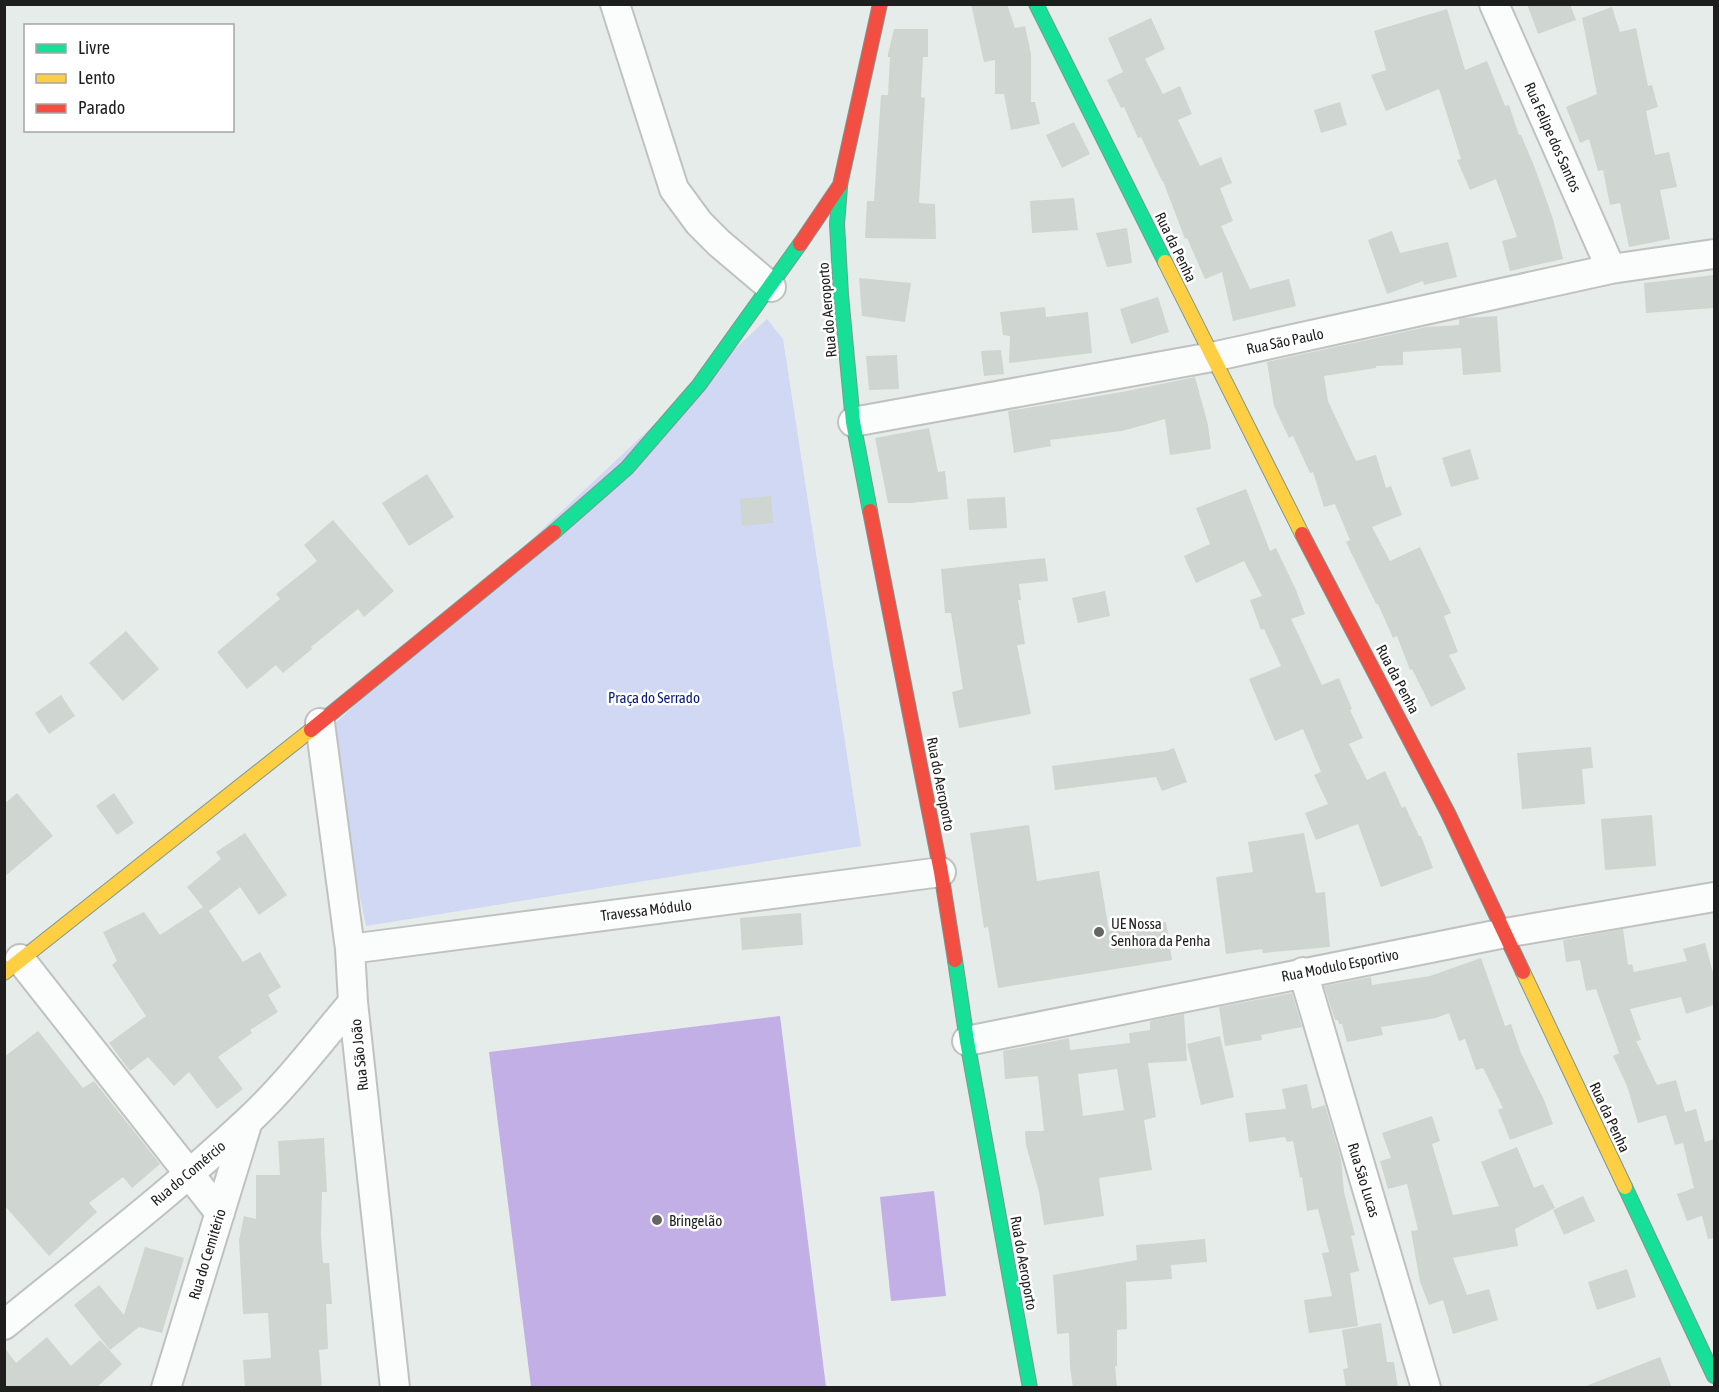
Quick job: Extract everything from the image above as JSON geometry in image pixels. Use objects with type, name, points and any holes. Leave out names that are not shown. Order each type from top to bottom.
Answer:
[{"type":"street","points":[[615,4],[674,189],[712,237],[771,287]]},
{"type":"street","points":[[220,1213],[12,966],[531,553],[627,468],[699,385],[771,287],[840,185],[880,4]]},
{"type":"street","name":"Rua da Penha","points":[[1036,4],[1212,357],[1448,813],[1714,1376]]},
{"type":"street","name":"Rua Felipe dos Santos","points":[[1494,4],[1611,269]]},
{"type":"street","name":"Rua do Aeroporto","points":[[840,185],[837,224],[841,296],[853,422],[941,872],[967,1041],[1030,1388]]},
{"type":"street","name":"Rua São Paulo","points":[[853,422],[1212,357],[1611,269],[1714,254]]},
{"type":"street","name":"Rua São João","points":[[320,723],[351,949],[353,1002],[395,1388]]},
{"type":"street","name":"Travessa Módulo","points":[[351,949],[941,872]]},
{"type":"street","name":"Rua Modulo Esportivo","points":[[967,1041],[1505,933],[1714,897]]},
{"type":"street","name":"Rua São Lucas","points":[[1303,972],[1426,1388]]},
{"type":"street","name":"Rua do Comércio","points":[[4,1325],[189,1174],[248,1121],[279,1090],[353,1002]]},
{"type":"street","name":"Rua do Cemitério","points":[[166,1388],[248,1121]]},
{"type":"green space","name":"Praça do Serrado","points":[[767,319],[783,339],[861,846],[366,926],[326,732]]},
{"type":"shaded area","name":"Bringelão","points":[[780,1016],[826,1387],[531,1387],[489,1052]]},
{"type":"shaded area","points":[[934,1191],[946,1296],[891,1301],[880,1197]]},
{"type":"building","points":[[971,4],[1007,4],[1015,28],[1025,26],[1031,54],[1031,102],[1035,102],[1040,124],[1011,130],[1004,94],[995,94],[995,60],[984,62]]},
{"type":"building","points":[[1527,4],[1570,4],[1576,20],[1538,34]]},
{"type":"building","points":[[1612,7],[1620,32],[1636,28],[1648,86],[1652,85],[1658,107],[1646,111],[1655,155],[1669,152],[1677,187],[1660,190],[1670,239],[1629,247],[1620,203],[1610,205],[1603,170],[1598,171],[1589,139],[1580,143],[1566,107],[1597,94],[1582,18]]},
{"type":"building","points":[[1447,9],[1465,70],[1487,61],[1505,106],[1509,105],[1553,219],[1563,259],[1510,271],[1502,241],[1517,237],[1496,179],[1470,190],[1457,160],[1461,159],[1439,89],[1386,111],[1371,75],[1386,70],[1374,31]]},
{"type":"building","points":[[1151,18],[1165,49],[1145,59],[1163,94],[1180,86],[1192,114],[1178,120],[1200,166],[1221,157],[1232,183],[1220,188],[1233,221],[1221,226],[1250,289],[1289,279],[1296,306],[1233,321],[1222,272],[1205,279],[1187,238],[1185,239],[1163,181],[1141,137],[1138,138],[1124,107],[1121,108],[1107,80],[1123,72],[1108,38]]},
{"type":"building","points":[[894,29],[928,29],[928,57],[923,57],[921,97],[925,98],[919,203],[935,204],[936,239],[865,238],[867,201],[874,201],[881,95],[888,95],[890,57],[888,54]]},
{"type":"building","points":[[1340,102],[1347,125],[1321,133],[1314,110]]},
{"type":"building","points":[[1074,122],[1090,154],[1062,168],[1046,135]]},
{"type":"building","points":[[1074,198],[1078,230],[1032,233],[1030,201]]},
{"type":"building","points":[[1127,228],[1132,263],[1107,267],[1096,233]]},
{"type":"building","points":[[1392,231],[1400,253],[1448,242],[1457,277],[1424,285],[1423,281],[1387,294],[1368,240]]},
{"type":"building","points":[[1714,275],[1714,308],[1646,313],[1644,283]]},
{"type":"building","points":[[859,278],[911,283],[905,322],[862,316]]},
{"type":"building","points":[[1158,297],[1169,332],[1131,344],[1120,309]]},
{"type":"building","points":[[1045,307],[1046,317],[1088,312],[1092,353],[1009,363],[1010,336],[1003,335],[1000,312]]},
{"type":"building","points":[[1497,316],[1501,372],[1463,375],[1461,348],[1403,352],[1403,365],[1376,366],[1376,368],[1324,376],[1328,401],[1356,461],[1376,455],[1386,488],[1391,486],[1402,515],[1372,527],[1390,561],[1420,547],[1451,613],[1444,616],[1458,652],[1449,655],[1466,689],[1431,707],[1412,669],[1410,670],[1397,636],[1393,638],[1346,542],[1350,540],[1335,504],[1324,507],[1313,472],[1310,473],[1293,436],[1289,438],[1274,406],[1267,362],[1426,327],[1459,325],[1459,319],[1464,318]]},
{"type":"building","points":[[1001,350],[1004,374],[984,376],[981,351]]},
{"type":"building","points":[[897,355],[899,389],[869,390],[866,356]]},
{"type":"building","points":[[1195,377],[1208,425],[1211,449],[1170,455],[1165,419],[1122,431],[1050,440],[1051,446],[1014,453],[1008,411]]},
{"type":"building","points":[[929,428],[938,472],[945,471],[948,499],[888,503],[875,438]]},
{"type":"building","points":[[1470,449],[1479,479],[1451,487],[1442,458]]},
{"type":"building","points":[[427,474],[454,517],[409,546],[382,503]]},
{"type":"building","points":[[1246,489],[1270,551],[1276,548],[1296,590],[1305,614],[1291,619],[1322,685],[1339,678],[1352,709],[1350,710],[1363,738],[1349,744],[1367,780],[1385,771],[1402,808],[1405,806],[1421,836],[1433,868],[1381,887],[1358,824],[1316,840],[1305,813],[1328,804],[1314,775],[1321,772],[1303,729],[1275,741],[1249,679],[1281,666],[1264,629],[1261,630],[1250,600],[1262,596],[1244,561],[1196,583],[1184,556],[1210,544],[1196,508]]},
{"type":"building","points":[[771,496],[773,523],[742,526],[740,499]]},
{"type":"building","points":[[1005,497],[1007,528],[969,530],[967,499]]},
{"type":"building","points":[[333,520],[394,591],[364,617],[358,609],[283,673],[276,665],[247,689],[217,652],[280,599],[276,594],[317,561],[304,545]]},
{"type":"building","points":[[1045,558],[1048,581],[1019,584],[1021,600],[1018,600],[1025,644],[1017,645],[1031,714],[959,728],[952,692],[963,689],[951,613],[945,613],[941,569]]},
{"type":"building","points":[[1105,591],[1110,616],[1078,623],[1072,598]]},
{"type":"building","points":[[126,631],[159,669],[123,701],[89,663]]},
{"type":"building","points":[[61,695],[75,716],[49,734],[35,713]]},
{"type":"building","points":[[1591,747],[1593,768],[1582,769],[1585,804],[1522,809],[1517,753]]},
{"type":"building","points":[[1174,748],[1187,782],[1162,791],[1156,777],[1055,790],[1052,766],[1166,751]]},
{"type":"building","points":[[17,793],[53,836],[4,877],[4,804]]},
{"type":"building","points":[[114,793],[134,823],[117,835],[96,806]]},
{"type":"building","points":[[1652,815],[1656,866],[1605,870],[1601,819]]},
{"type":"building","points":[[1029,825],[1037,881],[1099,871],[1109,931],[1166,922],[1172,960],[998,988],[988,927],[984,928],[970,833]]},
{"type":"building","points":[[245,833],[287,895],[259,915],[240,887],[209,911],[243,962],[260,952],[281,987],[268,995],[278,1012],[250,1030],[252,1033],[218,1057],[243,1089],[217,1109],[189,1072],[174,1086],[148,1057],[130,1071],[109,1043],[146,1016],[112,965],[117,961],[103,932],[144,912],[160,935],[203,907],[187,887],[221,859],[216,852]]},
{"type":"building","points":[[1304,833],[1316,893],[1325,892],[1330,947],[1263,953],[1262,949],[1226,954],[1216,877],[1253,872],[1248,842]]},
{"type":"building","points":[[801,913],[803,945],[742,950],[740,918]]},
{"type":"building","points":[[1623,929],[1628,965],[1632,964],[1634,972],[1687,961],[1683,949],[1705,943],[1714,976],[1714,1005],[1686,1014],[1681,997],[1630,1009],[1641,1040],[1636,1041],[1657,1085],[1676,1080],[1685,1112],[1696,1109],[1705,1142],[1714,1139],[1714,1238],[1708,1239],[1702,1216],[1687,1221],[1677,1194],[1694,1188],[1683,1143],[1675,1145],[1666,1115],[1638,1123],[1627,1086],[1613,1056],[1619,1053],[1596,989],[1586,991],[1580,960],[1566,962],[1563,940]]},
{"type":"building","points":[[1481,958],[1505,1026],[1511,1024],[1521,1053],[1553,1124],[1510,1140],[1498,1110],[1503,1108],[1483,1068],[1476,1070],[1465,1039],[1459,1041],[1449,1013],[1436,1018],[1381,1027],[1383,1035],[1347,1042],[1342,1024],[1335,1020],[1324,986],[1371,977],[1372,985],[1430,976]]},
{"type":"building","points":[[1292,993],[1302,1027],[1261,1035],[1262,1040],[1225,1046],[1219,1007]]},
{"type":"building","points":[[1184,1014],[1187,1061],[1148,1063],[1156,1117],[1144,1120],[1152,1170],[1099,1178],[1104,1216],[1044,1225],[1025,1131],[1044,1131],[1038,1076],[1005,1079],[1003,1051],[1069,1038],[1070,1050],[1130,1043],[1129,1033],[1150,1030],[1150,1021]],"holes":[[[1117,1069],[1124,1110],[1083,1116],[1078,1074]]]},
{"type":"building","points":[[38,1031],[83,1088],[94,1081],[160,1164],[132,1188],[123,1177],[89,1203],[97,1212],[49,1256],[4,1205],[4,1057]]},
{"type":"building","points":[[1220,1036],[1234,1097],[1201,1105],[1187,1044]]},
{"type":"building","points":[[1307,1084],[1312,1109],[1325,1105],[1341,1159],[1344,1192],[1355,1235],[1351,1236],[1359,1271],[1350,1273],[1358,1326],[1309,1333],[1304,1300],[1332,1296],[1322,1253],[1329,1252],[1318,1209],[1307,1211],[1293,1141],[1287,1142],[1285,1137],[1249,1142],[1245,1113],[1286,1109],[1282,1089]]},
{"type":"building","points":[[1432,1116],[1440,1141],[1432,1144],[1453,1215],[1499,1206],[1481,1162],[1517,1147],[1534,1188],[1543,1184],[1555,1208],[1515,1229],[1518,1246],[1453,1258],[1467,1295],[1489,1289],[1498,1320],[1453,1334],[1443,1300],[1429,1305],[1420,1282],[1411,1231],[1418,1230],[1407,1184],[1388,1189],[1380,1161],[1391,1158],[1382,1133]]},
{"type":"building","points":[[324,1138],[327,1192],[322,1192],[321,1236],[323,1263],[329,1263],[332,1304],[326,1304],[328,1349],[319,1350],[322,1388],[245,1388],[243,1360],[271,1358],[268,1313],[243,1314],[239,1240],[244,1216],[256,1219],[256,1175],[280,1175],[278,1141]]},
{"type":"building","points":[[1583,1196],[1595,1221],[1564,1235],[1553,1210]]},
{"type":"building","points":[[1205,1239],[1207,1262],[1171,1265],[1172,1279],[1126,1282],[1127,1329],[1117,1330],[1117,1366],[1115,1366],[1117,1388],[1073,1388],[1069,1333],[1057,1334],[1053,1275],[1137,1260],[1136,1245]]},
{"type":"building","points":[[145,1247],[184,1258],[162,1333],[139,1327],[110,1350],[74,1305],[99,1285],[124,1315]]},
{"type":"building","points":[[1627,1269],[1636,1297],[1597,1310],[1588,1282]]},
{"type":"building","points":[[1381,1323],[1387,1362],[1394,1362],[1398,1388],[1346,1388],[1343,1369],[1348,1368],[1342,1330]]},
{"type":"building","points":[[47,1337],[71,1366],[100,1340],[122,1364],[96,1388],[4,1388],[4,1347],[16,1363]]},
{"type":"building","points":[[1660,1357],[1672,1388],[1586,1388],[1586,1386]]},
{"type":"traffic: fast","points":[[1036,4],[1165,262]]},
{"type":"traffic: fast","points":[[840,187],[837,224],[841,295],[853,422],[870,511]]},
{"type":"traffic: fast","points":[[554,532],[627,468],[699,385],[800,244]]},
{"type":"traffic: fast","points":[[955,960],[967,1041],[1030,1388]]},
{"type":"traffic: fast","points":[[1625,1187],[1714,1376]]},
{"type":"traffic: slow","points":[[1165,262],[1302,534]]},
{"type":"traffic: slow","points":[[4,973],[311,730]]},
{"type":"traffic: slow","points":[[1523,972],[1625,1187]]},
{"type":"traffic: jam","points":[[800,244],[840,185],[880,4]]},
{"type":"traffic: jam","points":[[870,511],[941,872],[955,960]]},
{"type":"traffic: jam","points":[[311,730],[554,532]]},
{"type":"traffic: jam","points":[[1302,534],[1448,813],[1523,972]]},
{"type":"place","name":"UE Nossa Senhora da Penha","points":[[1099,932]]},
{"type":"place","name":"Bringelão","points":[[657,1220]]}]
